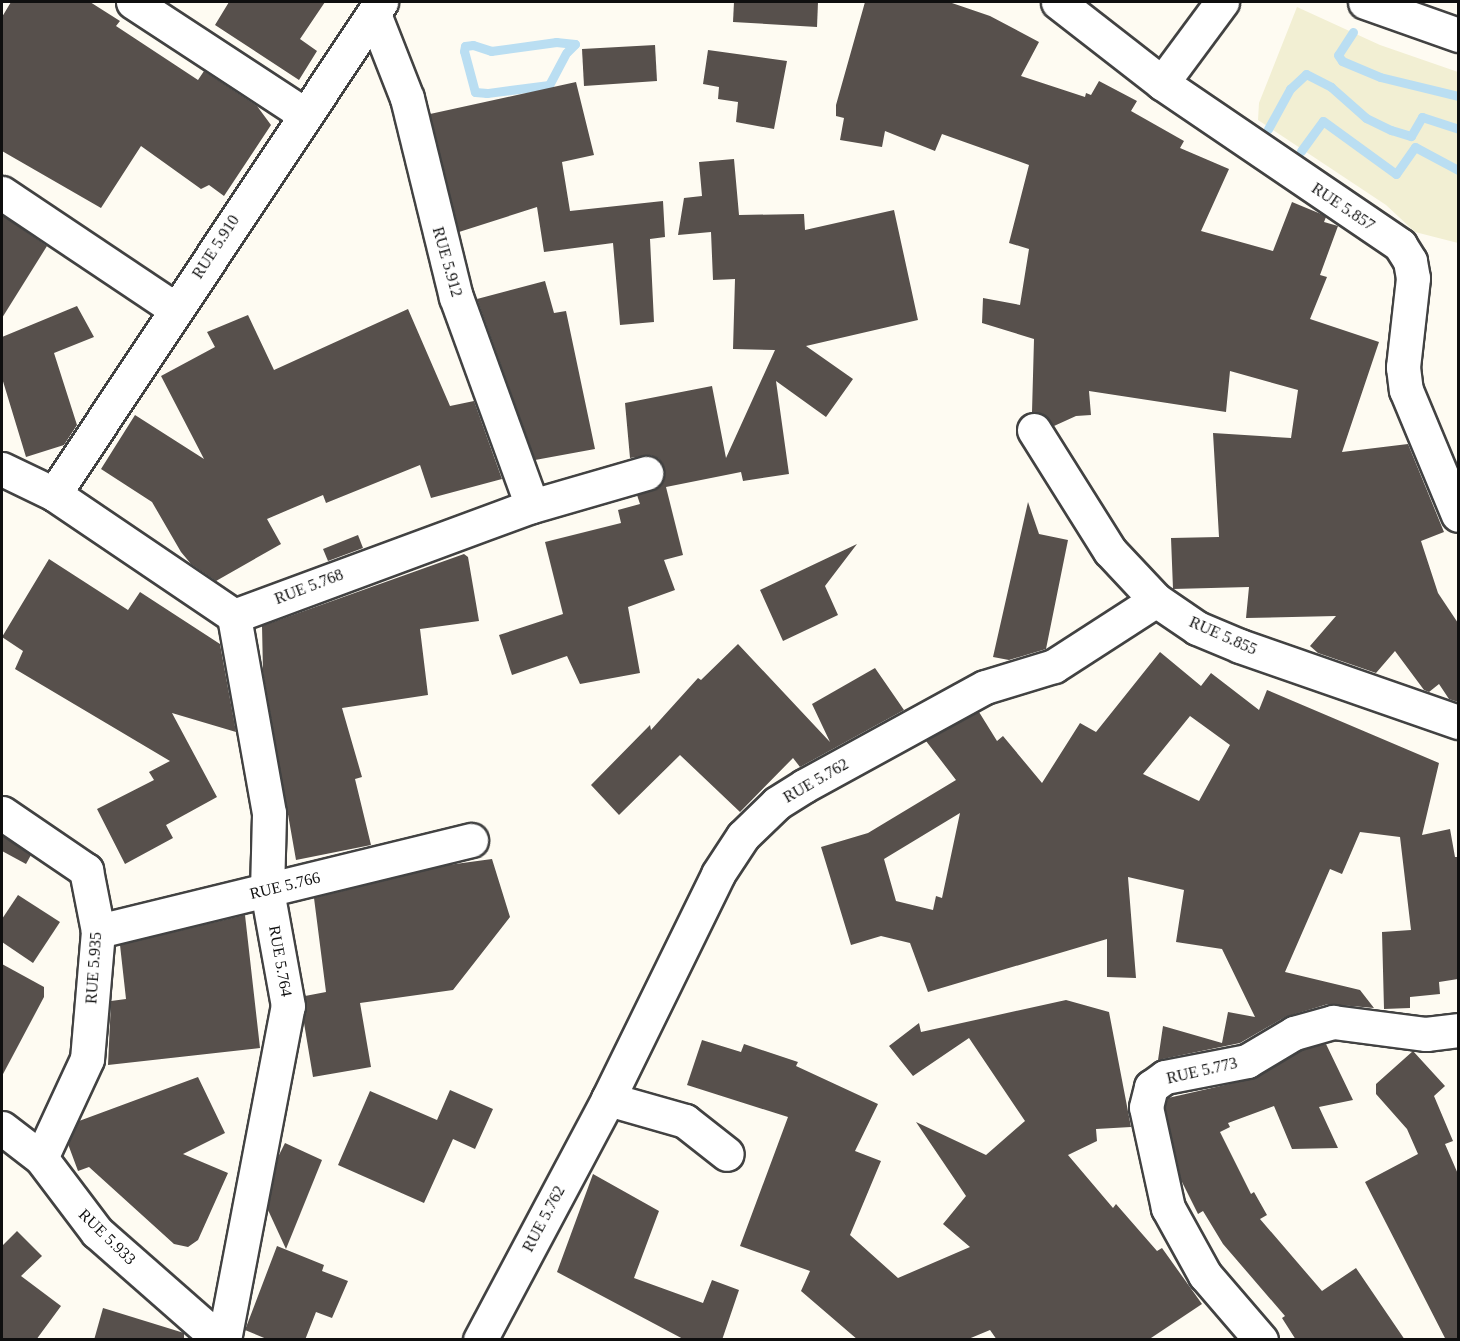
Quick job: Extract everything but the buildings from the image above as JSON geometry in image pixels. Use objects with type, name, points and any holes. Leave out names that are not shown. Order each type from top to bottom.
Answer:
[{"type":"street","points":[[133,2],[304,114]]},
{"type":"street","name":"RUE 5.857","points":[[1058,2],[1162,83],[1400,246],[1410,261],[1413,278],[1403,367],[1406,390],[1458,515]]},
{"type":"street","points":[[1162,83],[1222,2]]},
{"type":"street","points":[[1365,2],[1458,35]]},
{"type":"street","name":"RUE 5.910","points":[[54,494],[304,114],[378,8]]},
{"type":"street","name":"RUE 5.912","points":[[378,8],[407,98],[456,297],[532,506]]},
{"type":"street","points":[[2,193],[176,309]]},
{"type":"street","name":"RUE 5.855","points":[[1034,430],[1110,551],[1156,600],[1197,628],[1240,646],[1458,722]]},
{"type":"street","points":[[2,469],[54,494],[234,616]]},
{"type":"street","name":"RUE 5.768","points":[[234,616],[532,506],[646,473]]},
{"type":"street","name":"RUE 5.762","points":[[480,1340],[608,1099],[718,874],[743,836],[777,803],[985,687],[1054,666],[1156,600]]},
{"type":"street","name":"RUE 5.764","points":[[222,1340],[288,1006],[267,891],[269,813],[234,616]]},
{"type":"street","name":"RUE 5.935","points":[[2,813],[86,870],[98,931],[87,1059],[41,1158]]},
{"type":"street","name":"RUE 5.766","points":[[98,931],[471,840]]},
{"type":"street","name":"RUE 5.773","points":[[1261,1340],[1205,1275],[1168,1208],[1146,1107],[1151,1087],[1165,1077],[1247,1061],[1294,1033],[1333,1022],[1426,1034],[1458,1030]]},
{"type":"street","points":[[608,1099],[685,1121],[727,1154]]},
{"type":"street","name":"RUE 5.933","points":[[2,1128],[41,1158],[98,1233],[222,1340]]},
{"type":"shaded area","points":[[1297,7],[1380,45],[1458,72],[1458,243],[1415,232],[1386,205],[1258,120],[1259,103]]},
{"type":"waterway","points":[[1353,32],[1338,55],[1342,61],[1380,77],[1458,96]]},
{"type":"waterway","points":[[566,53],[549,85],[487,93],[475,92],[464,51],[465,46],[473,45],[491,51],[556,42],[575,44],[567,52]]},
{"type":"waterway","points":[[1268,129],[1290,89],[1306,74],[1331,87],[1366,118],[1391,130],[1411,136],[1422,117],[1458,129]]},
{"type":"waterway","points":[[1301,151],[1323,121],[1396,174],[1415,147],[1458,170]]}]
